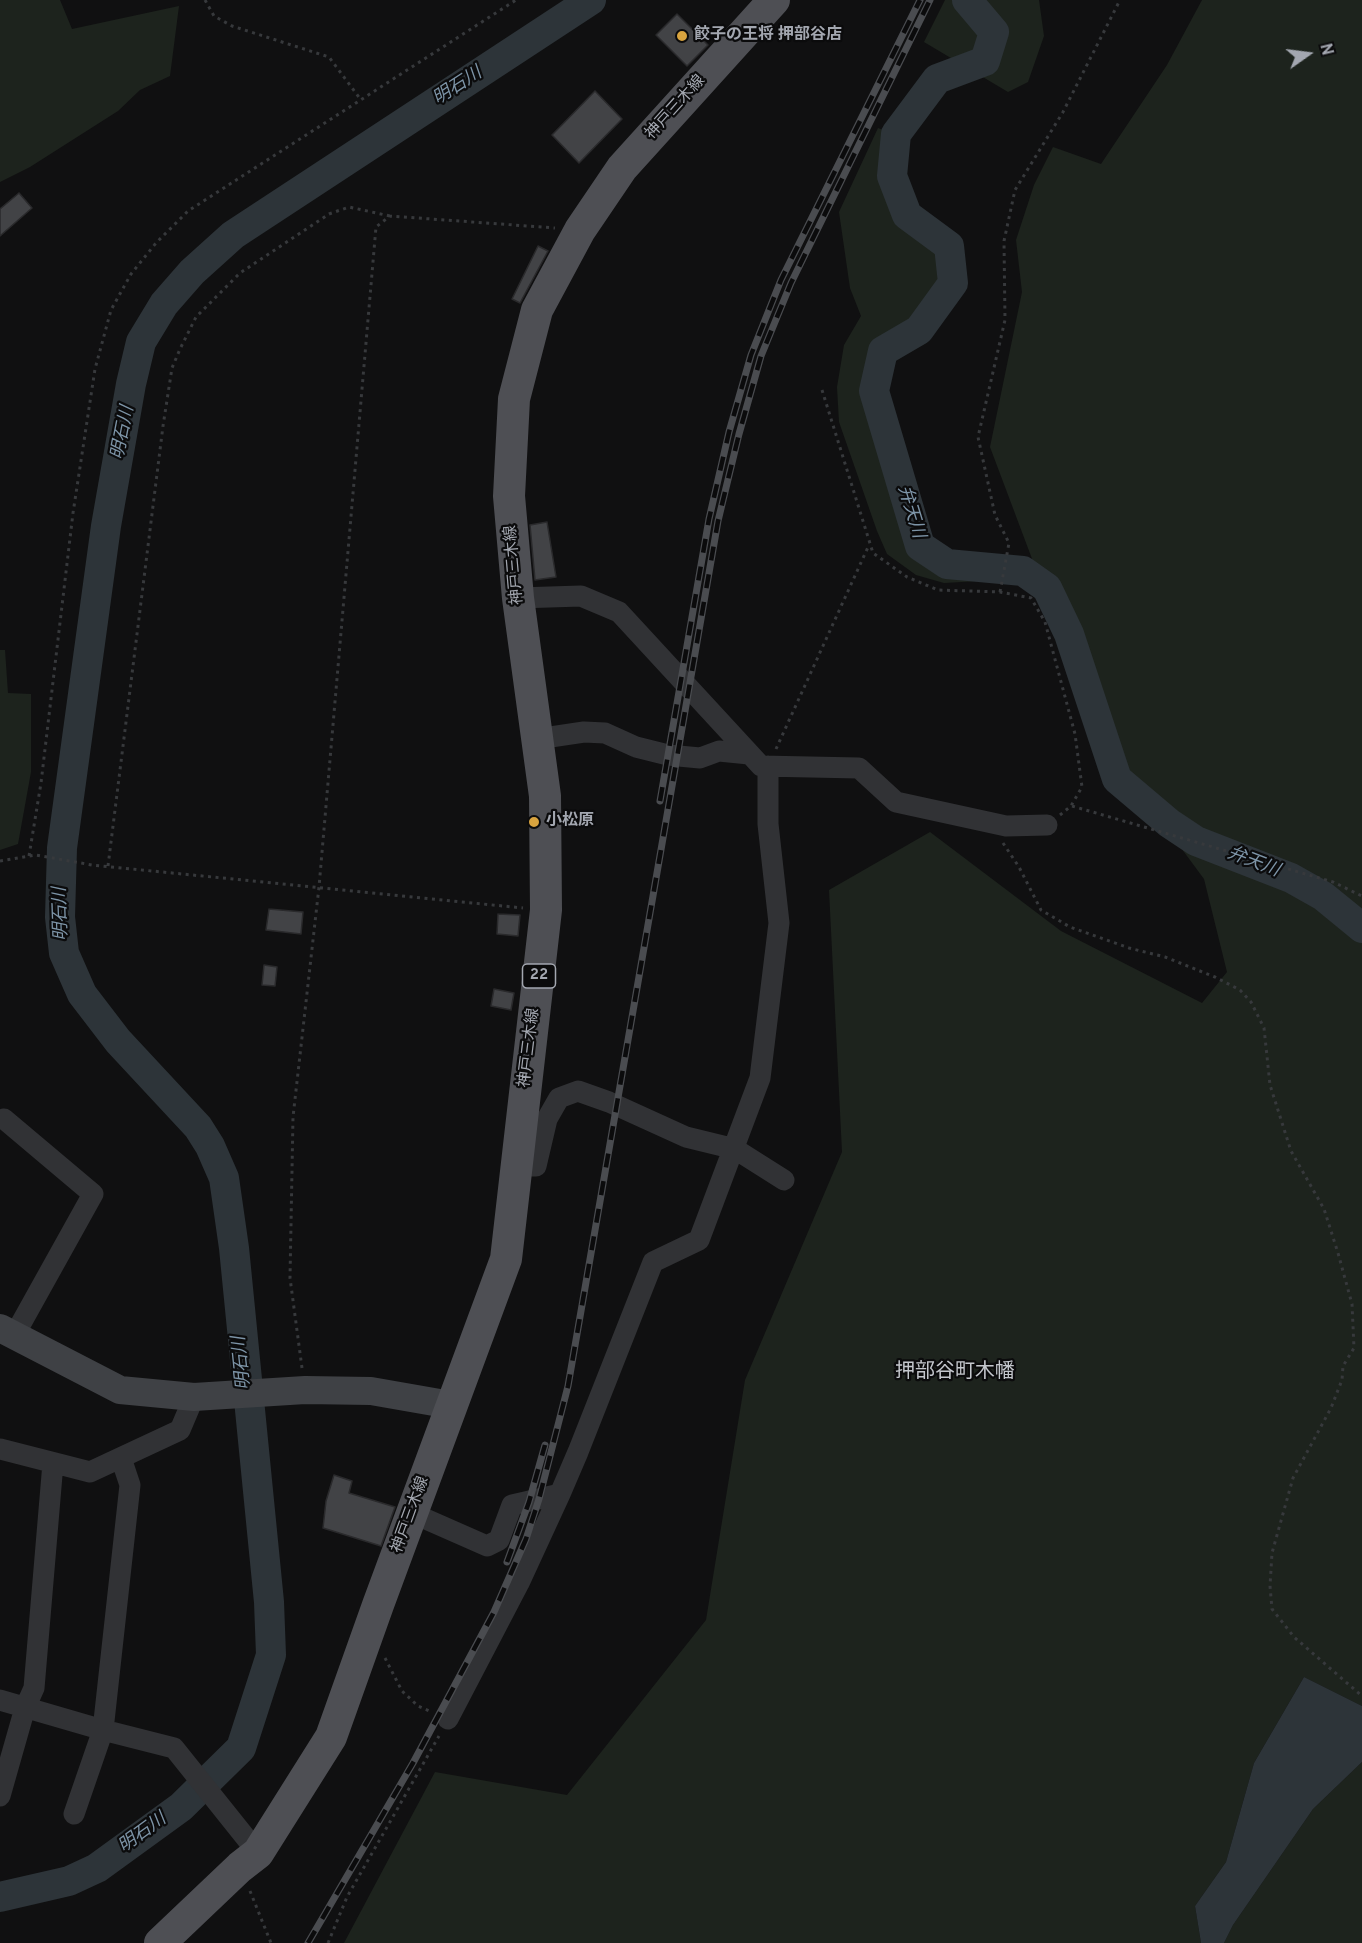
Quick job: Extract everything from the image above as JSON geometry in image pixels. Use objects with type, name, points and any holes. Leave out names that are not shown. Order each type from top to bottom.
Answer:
[{"type":"main road","name":"神戸三木線","points":[[160,1943],[249,1860],[331,1737],[506,1258],[546,910],[545,796],[518,598],[509,495],[514,399],[537,310],[580,230],[622,168],[774,0]]},
{"type":"street","points":[[518,598],[581,596],[619,612],[760,766],[859,768],[896,802],[1006,826],[1047,825]]},
{"type":"street","points":[[537,739],[584,732],[605,733],[636,747],[668,755],[700,758],[719,751],[749,754]]},
{"type":"street","points":[[448,1719],[519,1583],[560,1494],[653,1262],[699,1240],[760,1078],[779,923],[768,824],[768,766]]},
{"type":"street","points":[[516,1166],[536,1166],[547,1119],[559,1098],[578,1091],[686,1137],[735,1149],[784,1180]]},
{"type":"street","points":[[1,1121],[93,1194],[7,1332],[120,1390],[195,1397],[304,1390],[371,1391],[452,1405]]},
{"type":"street","points":[[0,1449],[90,1472],[180,1430],[195,1397]]},
{"type":"street","points":[[74,1814],[103,1730],[130,1485],[121,1458]]},
{"type":"street","points":[[0,1796],[34,1688],[53,1462]]},
{"type":"street","points":[[412,1513],[487,1546],[499,1540],[512,1505],[560,1494]]},
{"type":"street","points":[[0,1700],[174,1748],[249,1860]]},
{"type":"path","points":[[205,0],[213,15],[232,26],[329,57],[361,100]]},
{"type":"path","points":[[29,856],[41,783],[74,502],[95,369],[111,310],[131,274],[156,243],[188,211],[516,0]]},
{"type":"path","points":[[1000,592],[1009,543],[995,515],[978,437],[1005,320],[1004,241],[1015,190],[1063,112],[1120,0]]},
{"type":"path","points":[[108,866],[172,368],[196,317],[240,273],[329,214],[349,207],[390,216],[580,230]]},
{"type":"path","points":[[304,1390],[290,1278],[293,1117],[319,887],[376,227],[390,216]]},
{"type":"path","points":[[822,390],[873,553],[907,577],[938,590],[1000,592],[1031,598],[1045,622],[1076,734],[1082,787],[1071,806],[1047,825]]},
{"type":"path","points":[[768,766],[870,543]]},
{"type":"path","points":[[1071,806],[1333,882],[1362,896]]},
{"type":"path","points":[[994,823],[1041,910],[1070,927],[1129,948],[1165,957],[1215,977],[1240,990],[1251,1002],[1264,1028],[1270,1085],[1291,1151],[1324,1209],[1338,1252],[1352,1304],[1354,1348],[1343,1366],[1342,1380],[1331,1408],[1293,1478],[1272,1553],[1270,1586],[1272,1609],[1294,1637],[1362,1696]]},
{"type":"path","points":[[0,861],[36,855],[108,866],[546,910]]},
{"type":"path","points":[[328,1943],[347,1897],[448,1719],[418,1706],[402,1691],[381,1650],[366,1643]]},
{"type":"path","points":[[249,1860],[271,1943]]},
{"type":"shaded area","points":[[0,0],[60,0],[72,29],[179,6],[170,76],[140,90],[118,111],[30,167],[0,182]]},
{"type":"shaded area","points":[[945,0],[1039,0],[1044,36],[1028,82],[1008,92],[924,42]]},
{"type":"shaded area","points":[[1202,0],[1362,0],[1362,1706],[1304,1677],[1254,1763],[1226,1862],[1195,1906],[1201,1943],[344,1943],[435,1772],[567,1795],[706,1620],[745,1380],[842,1152],[829,890],[930,832],[1061,931],[1202,1003],[1227,972],[1204,879],[1099,737],[990,447],[1022,292],[1016,240],[1034,185],[1053,147],[1101,164],[1167,65]]},
{"type":"shaded area","points":[[878,128],[888,132],[882,182],[904,220],[936,245],[945,278],[919,319],[889,337],[872,355],[868,410],[901,520],[923,556],[945,570],[997,572],[998,580],[944,583],[916,575],[887,554],[839,422],[837,387],[844,345],[861,316],[850,288],[839,212]]},
{"type":"shaded area","points":[[0,650],[5,650],[8,693],[31,694],[31,772],[18,844],[0,850]]},
{"type":"shaded area","points":[[1304,1677],[1362,1706],[1362,1762],[1313,1809],[1233,1925],[1224,1943],[1201,1943],[1195,1906],[1226,1862],[1254,1763]]},
{"type":"shaded area","points":[[1362,1762],[1362,1943],[1224,1943],[1233,1925],[1313,1809]]},
{"type":"building","points":[[677,14],[708,45],[687,66],[656,35]]},
{"type":"building","points":[[595,91],[622,119],[579,163],[552,135]]},
{"type":"building","points":[[19,193],[32,208],[0,236],[0,209]]},
{"type":"building","points":[[538,246],[548,251],[520,303],[512,299]]},
{"type":"building","points":[[547,522],[556,577],[535,580],[530,525]]},
{"type":"building","points":[[269,909],[303,912],[301,934],[266,930]]},
{"type":"building","points":[[498,914],[520,915],[518,936],[497,934]]},
{"type":"building","points":[[264,965],[277,967],[275,986],[262,985]]},
{"type":"building","points":[[494,989],[514,993],[511,1010],[491,1006]]},
{"type":"building","points":[[334,1475],[352,1481],[349,1493],[395,1507],[381,1546],[323,1528],[326,1501]]},
{"type":"waterway","name":"明石川","points":[[0,1897],[69,1881],[97,1868],[181,1807],[241,1748],[271,1655],[269,1602],[234,1248],[224,1178],[210,1146],[198,1127],[118,1041],[82,994],[64,953],[60,917],[62,848],[106,526],[131,384],[141,342],[164,304],[192,272],[233,235],[591,0]]},
{"type":"waterway","name":"弁天川","points":[[967,0],[994,32],[985,61],[937,79],[896,134],[892,176],[907,215],[949,246],[953,283],[919,330],[883,351],[874,391],[920,546],[947,564],[1023,571],[1047,588],[1069,634],[1117,779],[1169,823],[1196,841],[1291,878],[1323,896],[1362,928]]},
{"type":"railway","points":[[660,801],[709,519],[729,432],[751,355],[781,280],[920,0]]},
{"type":"railway","points":[[308,1943],[413,1763],[494,1612],[526,1539],[539,1499],[568,1386],[718,521],[739,434],[761,356],[791,283],[930,0]]},
{"type":"railway","points":[[507,1562],[529,1502],[545,1445]]},
{"type":"place","name":"餃子の王将 押部谷店","points":[[682,36]]},
{"type":"place","name":"小松原","points":[[534,822]]},
{"type":"district","name":"押部谷町木幡","points":[[955,1373]]}]
